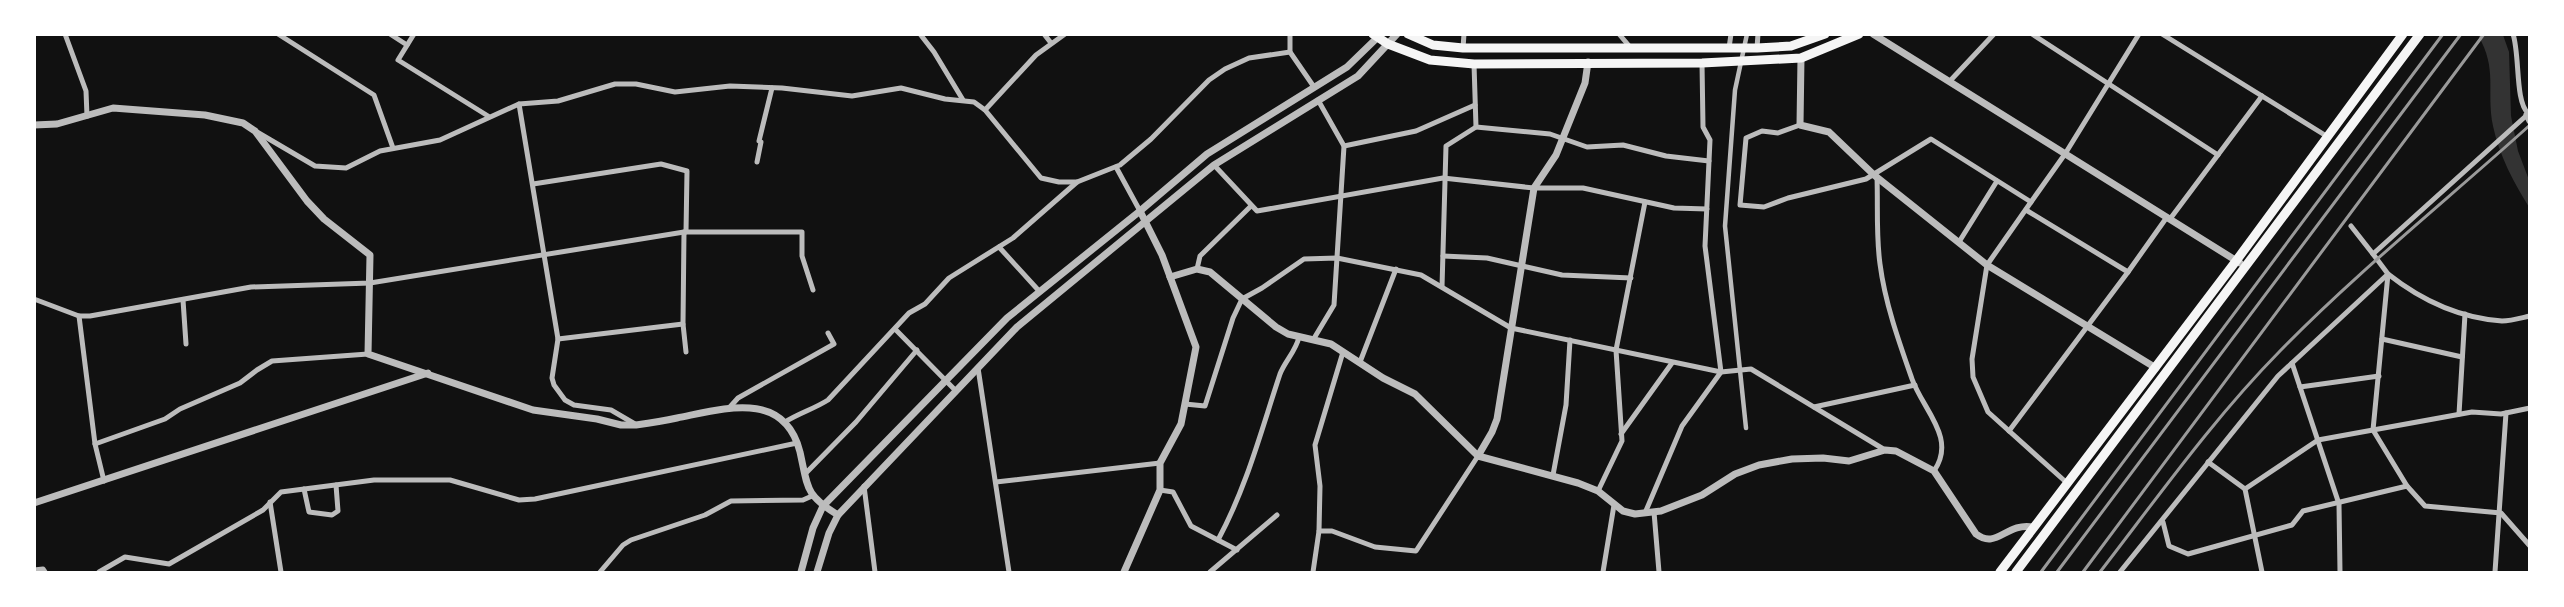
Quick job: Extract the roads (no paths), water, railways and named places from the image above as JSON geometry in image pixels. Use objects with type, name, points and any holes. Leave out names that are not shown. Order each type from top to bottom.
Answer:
[{"type":"highway","points":[[1408,34],[1433,45],[1463,48],[1757,48],[1791,46],[1826,34]]},
{"type":"highway","points":[[1377,35],[1388,44],[1430,60],[1474,64],[1702,63],[1801,57],[1859,34]]},
{"type":"highway","points":[[2000,573],[2156,368],[2403,34]]},
{"type":"highway","points":[[2016,573],[2247,268],[2420,34]]},
{"type":"street","points":[[65,34],[86,92],[87,116]]},
{"type":"street","points":[[278,34],[375,94],[393,148]]},
{"type":"street","points":[[390,34],[407,45]]},
{"type":"street","points":[[414,34],[398,60],[488,116]]},
{"type":"street","points":[[920,34],[934,52],[963,100]]},
{"type":"street","points":[[1044,34],[1051,43]]},
{"type":"street","points":[[985,110],[1051,43],[1065,34]]},
{"type":"street","points":[[1290,34],[1290,52],[1314,87]]},
{"type":"street","points":[[817,573],[829,533],[838,515],[1017,327],[1214,165],[1358,76],[1396,34]]},
{"type":"street","points":[[1463,48],[1464,34]]},
{"type":"street","points":[[1618,34],[1631,48]]},
{"type":"street","points":[[1729,48],[1731,34]]},
{"type":"street","points":[[1746,428],[1725,226],[1735,90],[1747,34]]},
{"type":"street","points":[[1757,48],[1758,34]]},
{"type":"street","points":[[1873,34],[2247,268]]},
{"type":"street","points":[[1949,82],[1994,34]]},
{"type":"street","points":[[2032,34],[2218,155]]},
{"type":"street","points":[[2067,483],[1988,412],[1973,377],[1972,359],[1988,265],[2065,153],[2139,34]]},
{"type":"street","points":[[2162,34],[2328,137]]},
{"type":"street","points":[[2373,255],[2496,141],[2529,116],[2520,97],[2517,49],[2513,34]]},
{"type":"street","points":[[801,573],[813,528],[823,506],[1007,318],[1207,154],[1347,67],[1377,35]]},
{"type":"street","points":[[785,422],[796,414],[817,407],[828,400],[909,313],[926,304],[949,278],[1013,238],[1077,182],[1116,167],[1151,139],[1209,80],[1225,69],[1249,58],[1290,52]]},
{"type":"street","points":[[1800,125],[1801,57]]},
{"type":"street","points":[[1319,531],[1332,531],[1375,547],[1416,551],[1492,432],[1497,419],[1534,188],[1556,155],[1564,137],[1585,83],[1588,62]]},
{"type":"street","points":[[1645,513],[1682,426],[1721,372],[1706,246],[1710,140],[1703,128],[1702,63]]},
{"type":"street","points":[[1474,64],[1476,127]]},
{"type":"street","points":[[34,125],[57,124],[113,108],[227,118],[243,123],[322,168],[346,168],[380,151],[440,140],[488,116],[519,104],[558,101],[615,84],[636,84],[675,92],[730,86],[852,96],[901,88],[945,99],[974,102],[985,110],[1041,178],[1059,182],[1077,182]]},
{"type":"street","points":[[757,162],[761,142],[759,141],[772,88]]},
{"type":"street","points":[[2009,432],[2262,96]]},
{"type":"street","points":[[1313,340],[1334,305],[1344,146],[1318,100]]},
{"type":"street","points":[[519,104],[558,339],[552,378],[554,386],[565,400],[574,405],[612,410],[636,425]]},
{"type":"street","points":[[1344,146],[1416,131],[1475,105]]},
{"type":"street","points":[[2031,202],[1931,139],[1876,176],[1764,207],[1740,205],[1746,138],[1762,131],[1778,133],[1800,125],[1829,132],[1876,176],[1988,265],[2156,368]]},
{"type":"street","points":[[1442,287],[1443,178],[1446,146],[1476,127],[1564,137],[1587,147],[1623,145],[1666,156],[1709,161]]},
{"type":"street","points":[[255,131],[312,207],[370,255],[368,354]]},
{"type":"street","points":[[533,184],[661,164],[687,171],[683,324],[686,352]]},
{"type":"street","points":[[1214,165],[1257,211],[1443,178],[1534,188],[1583,189],[1674,208],[1707,209]]},
{"type":"street","points":[[1116,167],[1162,255],[1196,347],[1181,424],[1160,463],[1160,490],[1124,573]]},
{"type":"street","points":[[1876,176],[1881,272],[1887,300],[1915,385],[1942,439],[1942,454],[1934,471]]},
{"type":"street","points":[[1959,242],[1997,181]]},
{"type":"street","points":[[1598,491],[1622,441],[1616,351],[1645,202]]},
{"type":"street","points":[[1197,269],[1200,256],[1251,206]]},
{"type":"street","points":[[2026,210],[2128,272]]},
{"type":"street","points":[[2351,226],[2388,274],[2411,293],[2465,314],[2504,321],[2529,316]]},
{"type":"street","points":[[34,299],[79,316],[251,287],[370,284],[685,232],[801,232],[802,256],[813,290]]},
{"type":"street","points":[[999,247],[1040,292]]},
{"type":"street","points":[[1443,256],[1486,258],[1562,275],[1631,278]]},
{"type":"street","points":[[1185,404],[1205,406],[1233,318],[1242,299],[1304,259],[1337,258],[1420,275],[1511,328],[1721,372],[1751,369],[1885,450]]},
{"type":"street","points":[[1170,277],[1197,269],[1210,272],[1276,327],[1299,337],[1331,344],[1383,378],[1415,394],[1478,456],[1578,483],[1598,491],[1623,512],[1654,512],[1702,495],[1735,474],[1759,465],[1792,459],[1823,458],[1849,461],[1885,450],[1896,451],[1934,471],[1976,534],[1983,539],[1992,540],[2018,526],[2033,527]]},
{"type":"street","points":[[1359,362],[1396,269]]},
{"type":"street","points":[[2388,274],[2373,430],[2407,486],[2425,506],[2501,513],[2529,546]]},
{"type":"street","points":[[2120,573],[2278,376],[2388,274]]},
{"type":"street","points":[[183,300],[186,344]]},
{"type":"street","points":[[2459,414],[2465,314]]},
{"type":"street","points":[[79,316],[95,444],[104,481]]},
{"type":"street","points":[[558,339],[683,324]]},
{"type":"street","points":[[895,329],[956,391]]},
{"type":"street","points":[[729,408],[738,398],[834,344],[828,333]]},
{"type":"street","points":[[1218,540],[1237,504],[1281,371],[1297,346],[1299,337]]},
{"type":"street","points":[[2382,339],[2462,357]]},
{"type":"street","points":[[1552,476],[1566,405],[1570,340]]},
{"type":"street","points":[[805,474],[856,422],[917,350]]},
{"type":"street","points":[[1313,573],[1319,531],[1320,486],[1315,446],[1343,352]]},
{"type":"street","points":[[95,444],[165,419],[180,409],[240,383],[272,361],[368,354],[533,410],[597,418],[621,425],[636,425],[699,410],[750,407],[762,409],[785,422],[797,443],[812,496],[838,515]]},
{"type":"street","points":[[1621,434],[1672,363]]},
{"type":"street","points":[[2292,363],[2339,502],[2340,573]]},
{"type":"street","points":[[978,368],[1009,573]]},
{"type":"street","points":[[34,503],[428,373]]},
{"type":"street","points":[[2300,387],[2379,376]]},
{"type":"street","points":[[1814,407],[1915,385]]},
{"type":"street","points":[[2245,489],[2318,440],[2472,412],[2506,413],[2529,408]]},
{"type":"street","points":[[2495,573],[2501,513],[2506,413]]},
{"type":"street","points":[[99,573],[124,557],[160,565],[169,564],[263,510],[281,492],[374,480],[450,480],[519,500],[535,499],[797,443]]},
{"type":"street","points":[[2208,462],[2245,489],[2262,573]]},
{"type":"street","points":[[996,482],[1160,463]]},
{"type":"street","points":[[304,489],[309,512],[332,515],[338,511],[339,505],[336,485]]},
{"type":"street","points":[[864,486],[875,573]]},
{"type":"street","points":[[2163,522],[2169,546],[2188,554],[2292,525],[2303,511],[2407,486]]},
{"type":"street","points":[[1160,490],[1173,492],[1191,526],[1237,550]]},
{"type":"street","points":[[600,573],[623,545],[631,540],[705,515],[731,501],[803,500],[812,496]]},
{"type":"street","points":[[270,502],[281,573]]},
{"type":"street","points":[[1603,573],[1614,505]]},
{"type":"street","points":[[1654,512],[1659,573]]},
{"type":"street","points":[[1210,573],[1277,515]]},
{"type":"street","points":[[34,570],[43,569],[45,573]]},
{"type":"railway","points":[[2041,572],[2443,34]]},
{"type":"railway","points":[[2057,572],[2461,34]]},
{"type":"railway","points":[[2083,572],[2484,34]]},
{"type":"railway","points":[[2100,572],[2209,431],[2280,351],[2371,264],[2530,125]]}]
